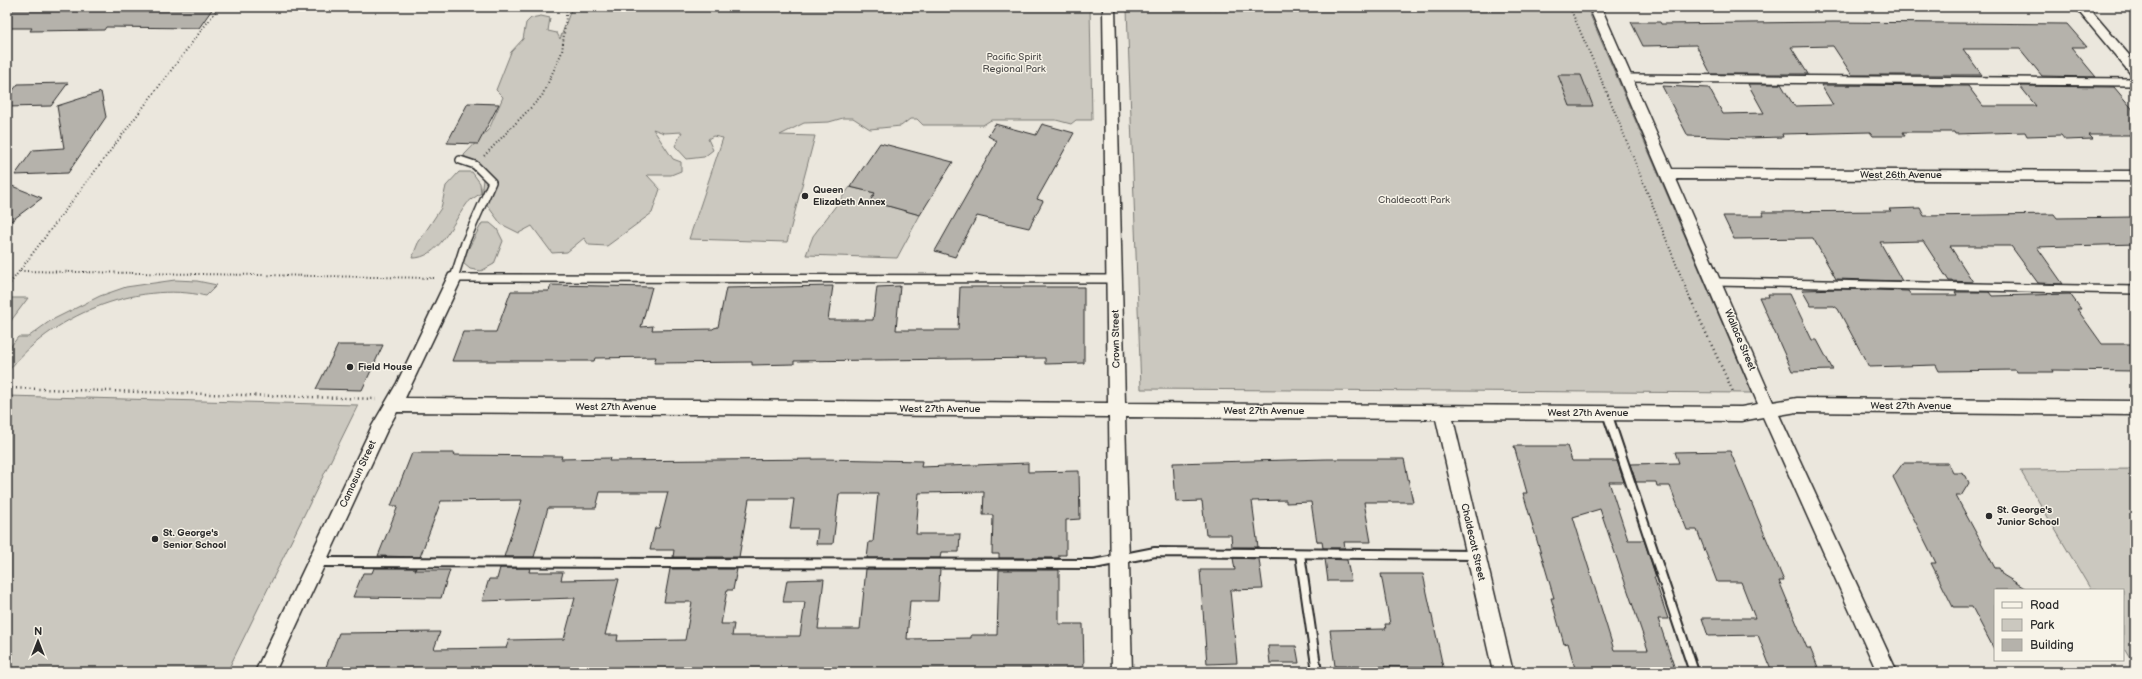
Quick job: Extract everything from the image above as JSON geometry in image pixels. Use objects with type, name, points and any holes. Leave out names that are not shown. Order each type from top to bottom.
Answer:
[{"type":"street","name":"Crown Street","points":[[1109,7],[1122,672]]},
{"type":"street","name":"Wallace Street","points":[[1595,7],[1715,282],[1803,490],[1887,672]]},
{"type":"street","points":[[2081,7],[2135,70]]},
{"type":"street","name":"West 26th Avenue","points":[[1668,174],[2135,176]]},
{"type":"street","name":"Camosun Street","points":[[265,672],[380,426],[404,386],[454,278]]},
{"type":"street","name":"West 27th Avenue","points":[[393,405],[1741,414],[1769,411],[1797,405],[2135,408]]},
{"type":"street","name":"Chaldecott Street","points":[[1443,413],[1503,672]]},
{"type":"lane","points":[[1626,78],[2135,82]]},
{"type":"lane","points":[[460,160],[475,165],[492,182],[465,243],[454,278],[1115,279]]},
{"type":"lane","points":[[1715,282],[2135,290]]},
{"type":"lane","points":[[1607,413],[1694,672]]},
{"type":"lane","points":[[317,562],[1094,564],[1155,552],[1475,555]]},
{"type":"lane","points":[[1300,554],[1317,672]]},
{"type":"path","points":[[8,286],[219,7]]},
{"type":"path","points":[[475,165],[542,96],[562,52],[567,7]]},
{"type":"path","points":[[1570,8],[1608,95],[1702,328],[1734,394]]},
{"type":"path","points":[[20,271],[454,278]]},
{"type":"path","points":[[7,388],[383,399],[393,405]]},
{"type":"green space","name":"Pacific Spirit Regional Park","points":[[572,7],[1090,7],[1092,120],[1076,120],[1071,124],[1056,120],[991,120],[983,125],[923,125],[917,119],[910,119],[901,126],[870,129],[853,118],[843,118],[829,122],[804,123],[780,135],[815,136],[787,242],[689,239],[723,138],[713,136],[708,139],[713,150],[704,157],[687,159],[675,146],[682,132],[664,133],[653,129],[673,159],[681,162],[681,171],[671,175],[647,175],[660,189],[652,213],[607,246],[589,245],[584,238],[567,252],[552,253],[532,226],[519,233],[501,224],[481,197],[483,179],[472,169],[464,155],[489,129],[503,97],[496,90],[511,52],[523,39],[526,23],[531,18],[541,16],[550,18],[548,31],[557,33],[560,39]]},
{"type":"green space","name":"Chaldecott Park","points":[[1127,9],[1588,10],[1752,393],[1141,389]]},
{"type":"green space","points":[[459,172],[472,172],[480,183],[481,193],[467,203],[444,239],[430,253],[421,257],[412,258],[418,243],[441,208],[446,186]]},
{"type":"green space","points":[[850,187],[875,193],[870,201],[920,215],[897,258],[806,255],[813,236]]},
{"type":"green space","points":[[482,223],[490,223],[497,229],[503,241],[494,264],[481,271],[470,269],[463,263],[465,255]]},
{"type":"green space","points":[[175,280],[197,281],[217,285],[206,296],[179,292],[152,293],[124,298],[96,307],[70,319],[46,335],[25,353],[7,373],[7,351],[18,337],[28,337],[50,321],[100,296],[126,287]]},
{"type":"green space","points":[[7,298],[28,298],[7,326]]},
{"type":"green space","name":"St. George's Senior School","points":[[7,396],[358,405],[227,672],[7,668]]},
{"type":"green space","points":[[2135,469],[2135,666],[2124,648],[2124,589],[2090,589],[2020,470]]},
{"type":"building","points":[[129,7],[213,8],[199,28],[106,27],[104,30],[30,31],[32,28],[7,28],[7,8],[72,8],[70,10],[128,9]]},
{"type":"building","points":[[1631,22],[1660,22],[1661,24],[1834,22],[2067,24],[2087,47],[2071,47],[2096,77],[2042,76],[2020,49],[1963,49],[1982,75],[1852,75],[1833,46],[1791,47],[1808,74],[1711,74],[1696,45],[1643,46]]},
{"type":"building","points":[[1558,75],[1581,75],[1593,106],[1570,106]]},
{"type":"building","points":[[68,83],[51,106],[7,107],[7,98],[18,84]]},
{"type":"building","points":[[1748,84],[1781,84],[1794,106],[1833,105],[1821,85],[1968,86],[1983,106],[2036,106],[2020,86],[2114,87],[2135,112],[2135,135],[2089,135],[2093,139],[2065,140],[2061,135],[2027,136],[2025,132],[1955,134],[1954,132],[1903,132],[1905,136],[1873,136],[1870,132],[1782,134],[1783,137],[1748,138],[1688,136],[1662,86],[1709,88],[1723,114],[1764,113]]},
{"type":"building","points":[[101,92],[106,117],[68,173],[15,175],[33,150],[64,148],[57,106]]},
{"type":"building","points":[[468,103],[499,104],[478,144],[447,143]]},
{"type":"building","points":[[995,124],[1036,135],[1042,124],[1074,133],[1037,199],[1043,201],[1029,228],[977,216],[955,257],[935,251],[997,141],[988,136]]},
{"type":"building","points":[[880,143],[953,162],[920,215],[870,201],[875,193],[850,187]]},
{"type":"building","points":[[7,184],[42,198],[7,224]]},
{"type":"building","points":[[1920,208],[1924,216],[2054,214],[2057,218],[2135,217],[2135,244],[2037,247],[2063,284],[2038,283],[2011,246],[1950,246],[1973,282],[1949,281],[1923,241],[1880,242],[1902,281],[1836,279],[1813,238],[1734,239],[1723,216],[1764,216],[1762,212],[1891,211],[1889,209]]},
{"type":"building","points":[[551,285],[652,287],[641,327],[653,326],[652,330],[713,329],[718,327],[726,288],[833,286],[828,320],[873,320],[877,287],[900,286],[896,330],[958,330],[960,287],[1084,287],[1084,363],[1045,364],[1045,358],[794,361],[794,364],[752,365],[752,362],[654,363],[656,357],[595,358],[594,361],[452,361],[463,332],[496,332],[511,291],[549,291]]},
{"type":"building","points":[[1841,289],[1908,291],[1911,295],[1957,295],[1955,292],[1989,292],[1992,296],[2070,294],[2081,309],[2077,309],[2102,344],[2135,344],[2135,371],[1939,371],[1936,365],[1869,367],[1838,309],[1834,306],[1811,306],[1802,290]]},
{"type":"building","points":[[1768,294],[1790,294],[1812,340],[1817,340],[1833,370],[1792,371],[1759,297],[1769,297]]},
{"type":"building","name":"Field House","points":[[338,345],[383,345],[362,390],[316,389]]},
{"type":"building","points":[[1514,446],[1567,446],[1572,461],[1617,461],[1624,482],[1609,482],[1628,540],[1644,540],[1668,619],[1658,619],[1676,672],[1576,672],[1568,643],[1564,644],[1551,598],[1554,598],[1523,493],[1527,493]],"holes":[[[1600,509],[1648,650],[1614,650],[1573,517]]]},
{"type":"building","points":[[1730,451],[1784,581],[1779,581],[1807,648],[1810,648],[1820,672],[1772,672],[1758,635],[1708,636],[1702,618],[1755,618],[1741,582],[1717,582],[1697,530],[1687,530],[1670,486],[1657,486],[1656,482],[1636,482],[1630,464],[1679,463],[1675,452]]},
{"type":"building","points":[[412,453],[562,456],[561,459],[610,458],[609,461],[823,459],[922,461],[921,467],[1028,463],[1028,472],[1079,471],[1080,519],[1066,520],[1066,555],[1059,555],[1059,558],[999,558],[999,554],[992,554],[993,515],[983,515],[984,492],[919,493],[916,534],[960,534],[959,552],[941,552],[940,558],[867,558],[869,542],[873,542],[878,494],[839,494],[833,544],[816,544],[818,529],[790,529],[794,499],[749,499],[739,557],[673,557],[674,550],[650,550],[655,528],[659,528],[668,492],[600,492],[596,508],[548,508],[534,557],[504,557],[522,500],[441,501],[420,557],[378,556],[398,506],[391,506]]},
{"type":"building","points":[[1327,459],[1404,459],[1413,502],[1364,502],[1371,542],[1344,542],[1345,548],[1323,548],[1322,542],[1317,542],[1311,502],[1286,503],[1286,500],[1252,501],[1258,547],[1232,547],[1231,535],[1206,535],[1202,501],[1176,502],[1173,463]]},
{"type":"building","points":[[1903,463],[1948,463],[1953,473],[1961,473],[1966,476],[1969,483],[1961,496],[1956,496],[1995,568],[1999,568],[2003,575],[2026,589],[1994,589],[1994,649],[1972,607],[1953,607],[1931,563],[1936,563],[1893,477]]},
{"type":"building","points":[[1233,558],[1259,559],[1263,589],[1230,590],[1237,663],[1207,664],[1200,570],[1235,570]]},
{"type":"building","points":[[1325,559],[1347,560],[1351,581],[1328,581]]},
{"type":"building","points":[[374,568],[450,570],[441,598],[353,597],[363,573],[372,573]]},
{"type":"building","points":[[500,568],[530,568],[529,572],[563,572],[561,580],[619,579],[605,635],[618,635],[617,641],[685,640],[692,602],[664,602],[670,569],[737,569],[733,590],[727,590],[721,624],[734,624],[732,636],[800,636],[805,602],[783,602],[787,580],[824,579],[818,629],[860,629],[866,569],[940,569],[938,601],[910,601],[907,639],[971,638],[971,635],[997,635],[999,570],[1059,570],[1059,624],[1083,624],[1084,672],[324,672],[339,633],[440,632],[434,649],[506,648],[509,640],[564,639],[575,598],[482,601],[489,579],[497,579]]},
{"type":"building","points":[[1381,574],[1423,574],[1443,667],[1335,666],[1330,630],[1386,629],[1385,624],[1390,624]]},
{"type":"building","points":[[1268,646],[1296,646],[1299,663],[1270,663]]},
{"type":"place","name":"Queen Elizabeth Annex","points":[[805,196]]},
{"type":"place","name":"Field House","points":[[350,367]]},
{"type":"place","name":"St. George's Junior School","points":[[1989,516]]},
{"type":"place","name":"St. George's Senior School","points":[[155,539]]}]
